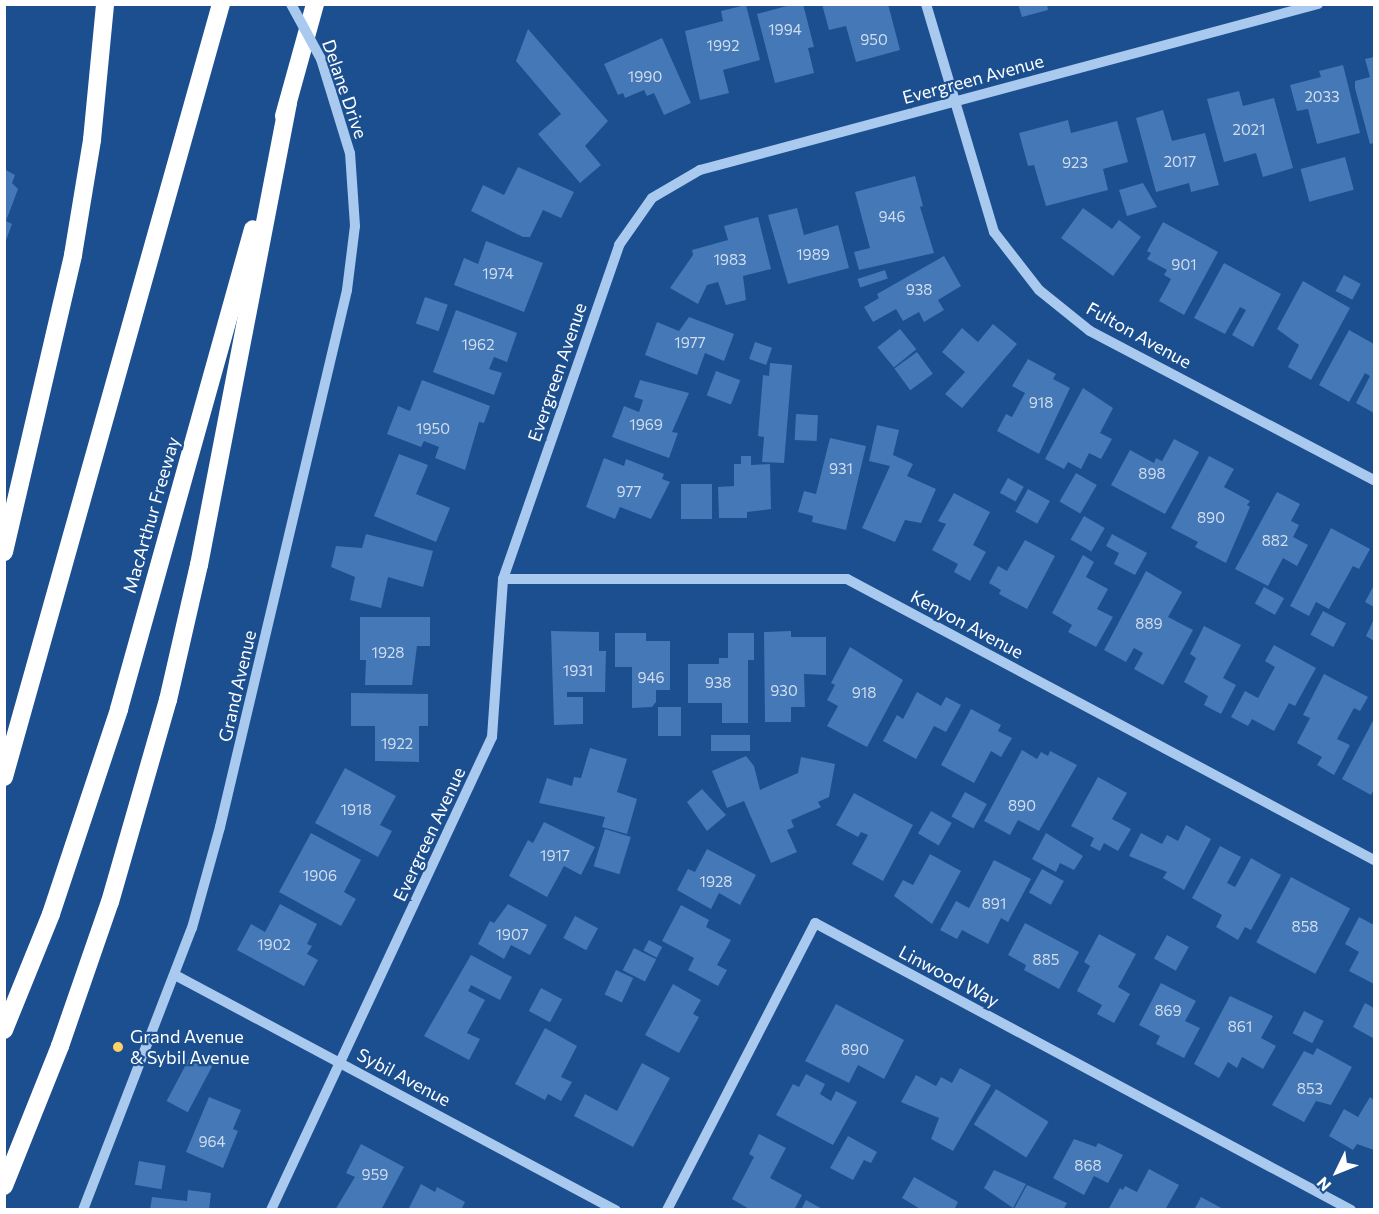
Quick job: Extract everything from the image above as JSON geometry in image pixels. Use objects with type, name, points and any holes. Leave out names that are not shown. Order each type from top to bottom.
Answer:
[{"type":"highway","points":[[4,552],[73,255],[92,140],[105,4]]},
{"type":"highway","points":[[4,777],[222,4]]},
{"type":"highway","name":"MacArthur Freeway","points":[[4,1030],[51,914],[119,709],[315,4]]},
{"type":"highway","points":[[4,1186],[100,933],[171,688],[197,576],[288,104]]},
{"type":"street","name":"Delane Drive","points":[[291,4],[321,59],[350,153]]},
{"type":"street","name":"Fulton Avenue","points":[[926,4],[952,102],[994,232],[1039,290],[1090,331],[1374,480]]},
{"type":"street","name":"Evergreen Avenue","points":[[271,1209],[492,737],[503,579],[619,245],[652,198],[700,170],[1318,4]]},
{"type":"street","name":"Grand Avenue","points":[[83,1209],[175,975],[220,828],[347,290],[355,226],[350,153]]},
{"type":"street","name":"Kenyon Avenue","points":[[503,579],[847,579],[1374,860]]},
{"type":"street","name":"Linwood Way","points":[[667,1209],[815,923],[1352,1209]]},
{"type":"street","name":"Sybil Avenue","points":[[175,975],[616,1209]]},
{"type":"building","points":[[794,4],[803,4],[814,47],[808,48],[814,73],[775,83],[757,14]]},
{"type":"building","points":[[822,4],[888,4],[900,50],[856,62],[846,26],[829,30]]},
{"type":"building","points":[[1018,4],[1047,4],[1048,10],[1022,17]]},
{"type":"building","points":[[746,5],[760,60],[723,70],[729,93],[700,100],[685,31],[723,21],[721,11]]},
{"type":"building","points":[[528,29],[608,121],[585,146],[601,165],[580,183],[538,134],[561,114],[516,61]]},
{"type":"building","points":[[662,38],[691,103],[664,115],[654,93],[647,96],[644,90],[625,98],[623,93],[618,95],[604,64]]},
{"type":"building","points":[[1374,57],[1374,143],[1370,144],[1355,81],[1370,77],[1365,59]]},
{"type":"building","points":[[1343,65],[1360,133],[1317,144],[1308,109],[1297,111],[1290,85],[1321,77],[1319,71]]},
{"type":"building","points":[[1239,91],[1243,106],[1274,98],[1293,168],[1263,177],[1256,153],[1224,162],[1207,99]]},
{"type":"building","points":[[1163,110],[1172,141],[1205,133],[1219,185],[1191,192],[1189,183],[1156,192],[1136,118]]},
{"type":"building","points":[[1068,120],[1071,133],[1117,121],[1128,162],[1103,169],[1108,190],[1046,206],[1034,165],[1028,166],[1019,133]]},
{"type":"building","points":[[1345,157],[1354,190],[1309,202],[1301,169]]},
{"type":"building","points":[[518,167],[574,192],[561,218],[543,210],[530,237],[523,237],[471,211],[483,185],[504,195]]},
{"type":"building","points":[[4,169],[15,175],[12,183],[18,189],[6,221],[12,224],[5,243]]},
{"type":"building","points":[[915,176],[923,206],[920,207],[934,253],[859,270],[854,252],[870,248],[855,192]]},
{"type":"building","points":[[1143,183],[1157,207],[1127,216],[1119,190]]},
{"type":"building","points":[[797,208],[804,235],[838,225],[849,268],[788,284],[768,215]]},
{"type":"building","points":[[1083,208],[1112,229],[1119,220],[1141,237],[1113,276],[1061,238]]},
{"type":"building","points":[[758,217],[771,269],[743,276],[746,300],[726,305],[718,282],[707,285],[698,304],[670,288],[693,255],[692,250],[728,240],[724,226]]},
{"type":"building","points":[[1163,222],[1218,252],[1184,315],[1159,301],[1171,279],[1164,275],[1167,270],[1147,259],[1151,253],[1147,251]]},
{"type":"building","points":[[486,241],[543,263],[524,312],[454,285],[464,258],[478,264]]},
{"type":"building","points":[[944,256],[961,286],[938,300],[944,310],[924,322],[919,312],[903,321],[896,309],[873,322],[864,307],[879,298],[877,294]]},
{"type":"building","points":[[1224,263],[1281,294],[1253,347],[1232,335],[1246,310],[1240,307],[1225,334],[1194,318]]},
{"type":"building","points":[[885,270],[888,279],[860,288],[857,279]]},
{"type":"building","points":[[1344,275],[1361,284],[1352,300],[1336,291]]},
{"type":"building","points":[[1303,281],[1350,308],[1311,380],[1288,367],[1299,345],[1277,329]]},
{"type":"building","points":[[425,297],[448,305],[439,331],[416,323]]},
{"type":"building","points":[[456,310],[517,333],[507,362],[494,357],[489,369],[502,373],[494,395],[433,372]]},
{"type":"building","points":[[689,317],[734,334],[724,361],[705,353],[697,375],[645,355],[657,322],[679,331]]},
{"type":"building","points":[[993,324],[1017,344],[962,408],[945,394],[965,372],[942,352],[962,328],[978,342]]},
{"type":"building","points":[[900,329],[916,349],[894,367],[877,347]]},
{"type":"building","points":[[1349,330],[1374,344],[1374,413],[1356,403],[1370,376],[1365,373],[1349,402],[1319,385]]},
{"type":"building","points":[[755,342],[772,348],[766,365],[749,359]]},
{"type":"building","points":[[917,352],[933,374],[910,390],[894,368]]},
{"type":"building","points":[[1028,359],[1056,374],[1053,379],[1070,388],[1039,454],[997,431],[1006,414],[1012,417],[1025,393],[1012,386]]},
{"type":"building","points":[[770,363],[792,365],[784,463],[762,462],[764,437],[758,436],[763,375],[769,376]]},
{"type":"building","points":[[716,371],[740,380],[731,405],[707,395]]},
{"type":"building","points":[[422,380],[490,406],[484,423],[479,422],[465,470],[435,458],[439,447],[424,441],[421,447],[387,434],[398,406],[410,411]]},
{"type":"building","points":[[640,380],[689,393],[672,432],[678,433],[669,458],[612,437],[624,406],[639,412],[643,400],[634,397]]},
{"type":"building","points":[[1083,388],[1113,408],[1100,433],[1112,439],[1101,459],[1089,453],[1081,469],[1068,462],[1064,469],[1045,459]]},
{"type":"building","points":[[796,414],[818,415],[817,441],[795,440]]},
{"type":"building","points":[[877,425],[899,430],[893,455],[913,464],[907,476],[936,489],[921,523],[905,520],[895,542],[862,528],[890,466],[869,461]]},
{"type":"building","points":[[830,438],[866,446],[846,530],[812,522],[813,516],[798,512],[804,491],[816,494]]},
{"type":"building","points":[[1174,439],[1199,452],[1165,514],[1111,485],[1130,450],[1154,463],[1156,458],[1162,461]]},
{"type":"building","points":[[399,454],[428,465],[416,494],[450,508],[436,542],[374,516]]},
{"type":"building","points":[[741,456],[751,456],[751,465],[770,464],[771,509],[747,512],[747,518],[719,518],[718,487],[734,486],[734,464],[741,464]]},
{"type":"building","points":[[1209,456],[1234,469],[1224,487],[1250,501],[1247,505],[1250,507],[1226,563],[1195,547],[1198,542],[1171,528]]},
{"type":"building","points":[[604,458],[624,466],[626,459],[664,474],[662,479],[670,482],[651,519],[620,507],[615,519],[586,507]]},
{"type":"building","points":[[1076,473],[1097,485],[1080,514],[1060,502]]},
{"type":"building","points":[[1008,478],[1024,487],[1016,502],[1000,493]]},
{"type":"building","points":[[681,484],[712,484],[712,519],[681,519]]},
{"type":"building","points":[[1028,489],[1050,501],[1037,524],[1015,512]]},
{"type":"building","points":[[1277,492],[1300,504],[1291,521],[1299,525],[1293,537],[1308,545],[1297,566],[1283,558],[1268,586],[1235,569]]},
{"type":"building","points":[[954,493],[990,512],[973,545],[986,552],[970,581],[954,572],[958,564],[932,550],[946,524],[938,521]]},
{"type":"building","points":[[1084,516],[1105,528],[1091,551],[1070,539]]},
{"type":"building","points":[[1331,528],[1370,549],[1359,569],[1353,566],[1329,609],[1316,602],[1309,616],[1290,606]]},
{"type":"building","points":[[366,534],[433,551],[423,587],[388,577],[381,608],[350,600],[355,577],[331,567],[336,546],[362,548]]},
{"type":"building","points":[[1112,534],[1147,553],[1135,575],[1114,564],[1119,553],[1106,546]]},
{"type":"building","points":[[1025,540],[1055,556],[1027,609],[999,594],[1001,590],[989,583],[998,566],[1007,571]]},
{"type":"building","points":[[1083,555],[1094,562],[1086,577],[1108,589],[1097,609],[1113,617],[1096,647],[1068,632],[1072,625],[1052,613]]},
{"type":"building","points":[[1146,571],[1182,592],[1168,617],[1193,630],[1163,685],[1134,669],[1143,653],[1134,648],[1126,662],[1104,650]]},
{"type":"building","points":[[1374,585],[1374,607],[1365,602]]},
{"type":"building","points":[[1264,587],[1284,598],[1275,615],[1255,604]]},
{"type":"building","points":[[1323,611],[1346,623],[1333,647],[1310,635]]},
{"type":"building","points":[[360,617],[430,617],[430,646],[417,646],[412,685],[365,685],[366,660],[360,660]]},
{"type":"building","points":[[1374,619],[1374,641],[1366,636]]},
{"type":"building","points":[[1204,626],[1241,645],[1223,678],[1236,685],[1221,714],[1204,705],[1208,696],[1184,682],[1196,658],[1190,654]]},
{"type":"building","points":[[551,631],[599,632],[599,651],[606,651],[605,692],[567,692],[567,697],[583,697],[583,724],[554,725]]},
{"type":"building","points":[[791,631],[791,637],[826,637],[826,675],[804,674],[805,707],[791,707],[791,722],[765,722],[764,632]]},
{"type":"building","points":[[615,633],[646,633],[646,641],[670,641],[670,690],[656,690],[656,702],[652,707],[632,708],[632,667],[615,667]]},
{"type":"building","points":[[728,633],[754,633],[754,660],[748,660],[748,723],[722,723],[722,703],[688,703],[688,664],[719,664],[719,658],[728,658]]},
{"type":"building","points":[[1274,645],[1316,668],[1295,706],[1289,703],[1274,731],[1252,719],[1248,726],[1231,717],[1245,691],[1258,698],[1275,667],[1265,661]]},
{"type":"building","points":[[850,647],[903,680],[867,747],[827,726],[838,706],[827,700],[835,685],[831,683]]},
{"type":"building","points":[[1324,674],[1368,697],[1360,711],[1354,708],[1337,739],[1350,745],[1334,775],[1317,765],[1322,757],[1297,743],[1310,718],[1303,715]]},
{"type":"building","points":[[917,692],[941,706],[946,697],[961,705],[946,732],[934,726],[916,759],[883,741],[897,715],[903,719]]},
{"type":"building","points":[[351,693],[428,694],[428,726],[419,726],[419,762],[375,761],[375,726],[351,726]]},
{"type":"building","points":[[658,707],[681,707],[681,736],[658,736]]},
{"type":"building","points":[[971,709],[1001,725],[998,731],[1012,738],[1001,757],[991,751],[974,783],[941,765]]},
{"type":"building","points":[[1374,719],[1374,789],[1371,795],[1342,779]]},
{"type":"building","points":[[711,735],[750,735],[750,751],[711,751]]},
{"type":"building","points":[[590,748],[627,759],[617,792],[637,799],[627,834],[602,827],[605,817],[539,803],[547,778],[572,786],[574,777],[581,778]]},
{"type":"building","points":[[1022,750],[1037,759],[1041,752],[1048,756],[1050,751],[1077,765],[1039,831],[1018,820],[1010,835],[984,821]]},
{"type":"building","points":[[746,756],[754,766],[760,790],[798,773],[801,757],[835,764],[829,797],[818,802],[821,807],[791,820],[794,827],[787,830],[797,852],[771,863],[744,801],[727,808],[712,771]]},
{"type":"building","points":[[345,768],[396,796],[380,825],[392,831],[378,857],[315,823]]},
{"type":"building","points":[[1098,777],[1127,793],[1112,819],[1131,829],[1118,851],[1104,843],[1100,851],[1090,846],[1094,838],[1071,826]]},
{"type":"building","points":[[702,789],[726,815],[707,831],[687,802]]},
{"type":"building","points":[[965,792],[987,804],[973,829],[951,816]]},
{"type":"building","points":[[854,793],[913,825],[883,881],[852,864],[868,835],[861,832],[858,837],[836,825]]},
{"type":"building","points":[[931,811],[952,823],[939,846],[918,834]]},
{"type":"building","points":[[544,822],[595,847],[581,875],[564,866],[547,897],[509,876],[528,840],[533,843]]},
{"type":"building","points":[[1186,825],[1211,839],[1184,890],[1163,878],[1167,872],[1129,856],[1141,833],[1162,844],[1167,835],[1178,841]]},
{"type":"building","points":[[605,829],[631,837],[619,874],[594,866]]},
{"type":"building","points":[[311,833],[361,860],[344,892],[356,899],[341,926],[279,892]]},
{"type":"building","points":[[1046,833],[1083,856],[1074,870],[1060,863],[1056,872],[1032,859]]},
{"type":"building","points":[[1220,846],[1241,857],[1227,883],[1235,887],[1251,858],[1281,875],[1251,930],[1245,927],[1238,940],[1216,927],[1222,915],[1192,898]]},
{"type":"building","points":[[707,849],[756,875],[740,905],[719,893],[711,909],[677,890],[688,869],[695,872]]},
{"type":"building","points":[[930,854],[961,871],[932,924],[894,896],[903,880],[913,885]]},
{"type":"building","points":[[994,860],[1031,879],[1008,922],[1001,918],[988,944],[962,930],[957,939],[940,930],[956,901],[969,908]]},
{"type":"building","points":[[1042,869],[1064,881],[1051,905],[1029,893]]},
{"type":"building","points":[[1291,877],[1350,908],[1315,974],[1256,942]]},
{"type":"building","points":[[280,904],[317,924],[307,944],[312,946],[307,954],[318,960],[304,986],[237,950],[251,924],[265,932]]},
{"type":"building","points":[[508,904],[547,925],[530,955],[511,945],[504,959],[478,944],[490,921],[494,923]]},
{"type":"building","points":[[681,905],[709,920],[706,927],[731,940],[717,965],[727,970],[718,986],[688,970],[694,958],[662,941]]},
{"type":"building","points":[[575,916],[598,928],[586,950],[563,938]]},
{"type":"building","points":[[1359,917],[1374,925],[1374,984],[1349,971],[1359,952],[1345,944]]},
{"type":"building","points":[[1025,923],[1079,952],[1059,989],[1024,970],[1026,965],[1008,955]]},
{"type":"building","points":[[1099,934],[1136,954],[1118,987],[1130,994],[1114,1023],[1097,1014],[1102,1005],[1077,991],[1090,966],[1084,962]]},
{"type":"building","points":[[1167,935],[1189,947],[1176,971],[1154,959]]},
{"type":"building","points":[[649,940],[662,947],[657,958],[643,951]]},
{"type":"building","points":[[634,948],[656,959],[645,982],[623,970]]},
{"type":"building","points":[[471,955],[512,977],[500,1000],[471,985],[468,991],[485,1000],[467,1033],[480,1039],[469,1060],[424,1036]]},
{"type":"building","points":[[616,970],[633,978],[622,1003],[605,994]]},
{"type":"building","points":[[1161,983],[1196,1001],[1185,1021],[1200,1028],[1184,1058],[1156,1044],[1160,1036],[1139,1025]]},
{"type":"building","points":[[673,984],[701,1000],[693,1014],[699,1017],[679,1053],[645,1035]]},
{"type":"building","points":[[541,988],[562,999],[550,1022],[529,1011]]},
{"type":"building","points":[[1230,996],[1273,1016],[1261,1038],[1276,1046],[1263,1069],[1242,1057],[1237,1068],[1228,1062],[1219,1078],[1194,1064]]},
{"type":"building","points":[[1365,1003],[1374,1008],[1373,1038],[1353,1027]]},
{"type":"building","points":[[836,1004],[904,1040],[884,1079],[858,1065],[849,1083],[805,1061]]},
{"type":"building","points":[[1304,1011],[1324,1021],[1312,1043],[1293,1033]]},
{"type":"building","points":[[545,1028],[577,1046],[561,1077],[572,1082],[561,1101],[548,1094],[545,1100],[515,1084]]},
{"type":"building","points":[[1317,1048],[1352,1067],[1331,1105],[1316,1101],[1304,1122],[1272,1105],[1304,1051],[1313,1055]]},
{"type":"building","points":[[191,1055],[212,1066],[188,1112],[167,1101]]},
{"type":"building","points":[[642,1063],[670,1078],[633,1147],[574,1116],[585,1094],[617,1111]]},
{"type":"building","points":[[960,1068],[991,1085],[953,1151],[931,1139],[939,1118],[901,1102],[916,1075],[936,1086],[941,1077],[952,1083]]},
{"type":"building","points":[[806,1074],[825,1084],[820,1094],[831,1101],[836,1091],[857,1102],[833,1145],[776,1115],[793,1084],[799,1087]]},
{"type":"building","points":[[996,1089],[1049,1122],[1026,1157],[974,1125]]},
{"type":"building","points":[[209,1097],[241,1110],[233,1129],[238,1131],[223,1168],[186,1152]]},
{"type":"building","points":[[1370,1097],[1374,1100],[1374,1150],[1357,1144],[1353,1150],[1329,1136],[1344,1109],[1358,1117]]},
{"type":"building","points":[[759,1134],[786,1148],[770,1178],[802,1195],[794,1210],[751,1210],[732,1199],[754,1157],[749,1154]]},
{"type":"building","points":[[848,1136],[877,1152],[871,1163],[864,1160],[853,1180],[830,1168]]},
{"type":"building","points":[[1074,1139],[1096,1147],[1098,1143],[1123,1155],[1108,1183],[1094,1176],[1084,1195],[1053,1178]]},
{"type":"building","points":[[361,1144],[404,1167],[381,1210],[335,1210],[355,1177],[346,1173]]},
{"type":"building","points":[[139,1161],[166,1166],[161,1189],[135,1185]]},
{"type":"building","points":[[1149,1169],[1179,1185],[1165,1210],[1108,1210],[1120,1188],[1123,1190],[1125,1186],[1137,1192]]},
{"type":"building","points":[[994,1170],[1026,1184],[1013,1208],[984,1188]]},
{"type":"building","points":[[914,1177],[958,1202],[954,1210],[922,1210],[902,1198]]},
{"type":"building","points":[[421,1184],[435,1192],[437,1187],[465,1202],[461,1210],[408,1210]]},
{"type":"building","points":[[1027,1185],[1067,1203],[1063,1210],[1014,1209]]},
{"type":"building","points":[[188,1190],[211,1193],[209,1210],[150,1210],[152,1197],[187,1201]]},
{"type":"building","points":[[1201,1197],[1225,1210],[1194,1210]]},
{"type":"building","points":[[806,1200],[824,1210],[801,1210]]},
{"type":"place","name":"Grand Avenue & Sybil Avenue","points":[[118,1047]]}]
